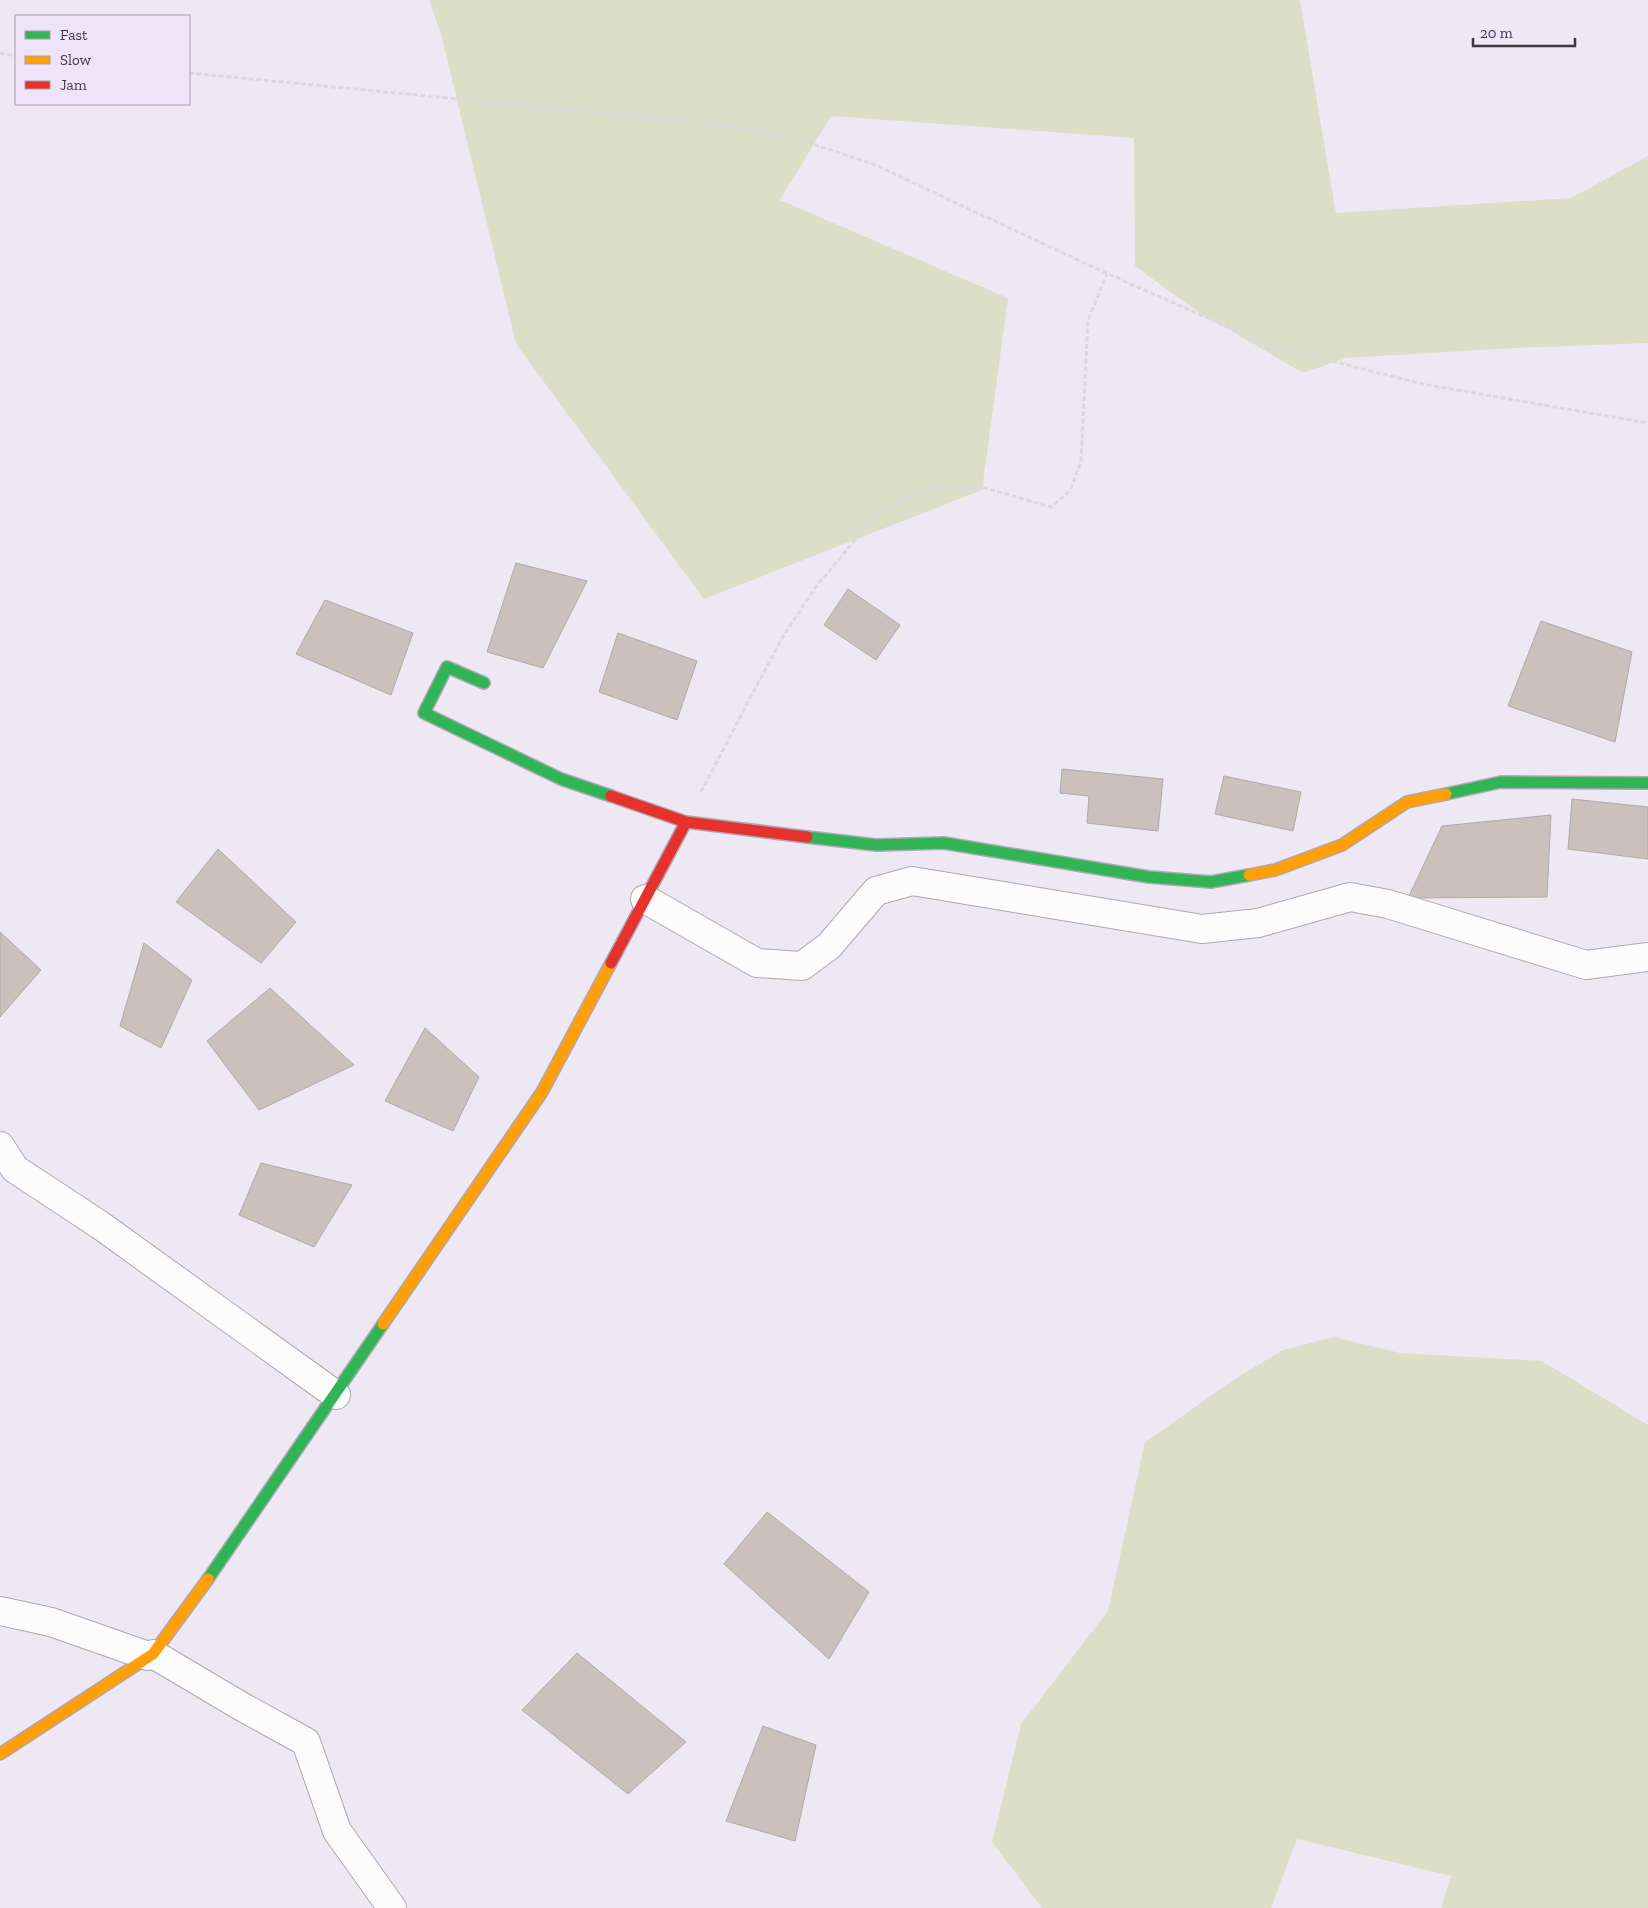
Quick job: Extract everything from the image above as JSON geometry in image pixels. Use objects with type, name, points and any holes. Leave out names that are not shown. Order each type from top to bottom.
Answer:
[{"type":"street","points":[[484,684],[447,667],[424,713],[561,779],[686,822],[876,845],[944,843],[1149,877],[1211,882],[1275,870],[1342,845],[1407,802],[1501,782],[1648,783]]},
{"type":"street","points":[[0,1754],[150,1655],[226,1554],[542,1092],[686,822]]},
{"type":"street","points":[[645,899],[757,963],[802,966],[829,946],[876,891],[912,881],[1202,929],[1258,923],[1350,897],[1388,904],[1586,965],[1648,956]]},
{"type":"street","points":[[0,1146],[16,1169],[100,1225],[336,1395]]},
{"type":"street","points":[[0,1611],[51,1622],[150,1655],[306,1742],[337,1831],[392,1908]]},
{"type":"path","points":[[0,53],[15,56]]},
{"type":"path","points":[[190,73],[708,123],[788,136],[872,164],[1108,274],[1269,345],[1422,384],[1648,423]]},
{"type":"path","points":[[686,822],[784,636],[815,588],[878,512],[926,490],[982,487],[1051,507],[1070,491],[1081,461],[1088,320],[1108,274]]},
{"type":"green space","points":[[429,0],[1300,0],[1336,213],[1571,198],[1648,156],[1648,343],[1514,348],[1346,358],[1303,373],[1197,311],[1135,266],[1134,138],[831,116],[780,200],[1008,298],[982,490],[704,599],[516,344],[441,34]]},
{"type":"green space","points":[[1334,1337],[1400,1353],[1542,1361],[1648,1425],[1648,1908],[1441,1908],[1451,1876],[1297,1839],[1271,1908],[1042,1908],[992,1842],[1021,1724],[1108,1611],[1145,1442],[1241,1375],[1283,1350]]},
{"type":"building","points":[[516,563],[587,581],[543,668],[487,652]]},
{"type":"building","points":[[848,589],[900,625],[876,660],[824,625]]},
{"type":"building","points":[[325,600],[413,633],[391,695],[296,654]]},
{"type":"building","points":[[1541,621],[1632,652],[1615,742],[1508,706]]},
{"type":"building","points":[[618,633],[697,661],[677,720],[599,692]]},
{"type":"building","points":[[1062,769],[1163,779],[1158,831],[1087,823],[1089,796],[1060,793]]},
{"type":"building","points":[[1224,776],[1301,792],[1293,831],[1215,814]]},
{"type":"building","points":[[1572,799],[1648,807],[1648,859],[1568,849]]},
{"type":"building","points":[[1551,815],[1547,897],[1408,898],[1442,826]]},
{"type":"building","points":[[218,849],[296,922],[261,963],[176,902]]},
{"type":"building","points":[[0,932],[41,970],[0,1017]]},
{"type":"building","points":[[144,943],[192,980],[161,1048],[120,1026]]},
{"type":"building","points":[[270,988],[354,1065],[259,1110],[207,1041]]},
{"type":"building","points":[[425,1028],[479,1077],[453,1131],[385,1101]]},
{"type":"building","points":[[261,1163],[352,1185],[314,1247],[239,1215]]},
{"type":"building","points":[[767,1512],[869,1592],[829,1659],[724,1564]]},
{"type":"building","points":[[577,1653],[686,1742],[628,1794],[522,1710]]},
{"type":"building","points":[[763,1726],[816,1745],[795,1841],[726,1821]]},
{"type":"traffic: fast","points":[[484,683],[447,667],[424,713],[561,779],[611,796]]},
{"type":"traffic: fast","points":[[1446,794],[1501,782],[1648,783]]},
{"type":"traffic: fast","points":[[807,837],[876,845],[944,843],[1149,877],[1211,882],[1249,875]]},
{"type":"traffic: fast","points":[[208,1579],[383,1324]]},
{"type":"traffic: slow","points":[[1249,875],[1275,870],[1342,845],[1407,802],[1446,794]]},
{"type":"traffic: slow","points":[[383,1324],[542,1092],[611,963]]},
{"type":"traffic: slow","points":[[0,1754],[153,1654],[208,1579]]},
{"type":"traffic: jam","points":[[611,796],[686,822],[807,837]]},
{"type":"traffic: jam","points":[[611,963],[686,822]]}]
